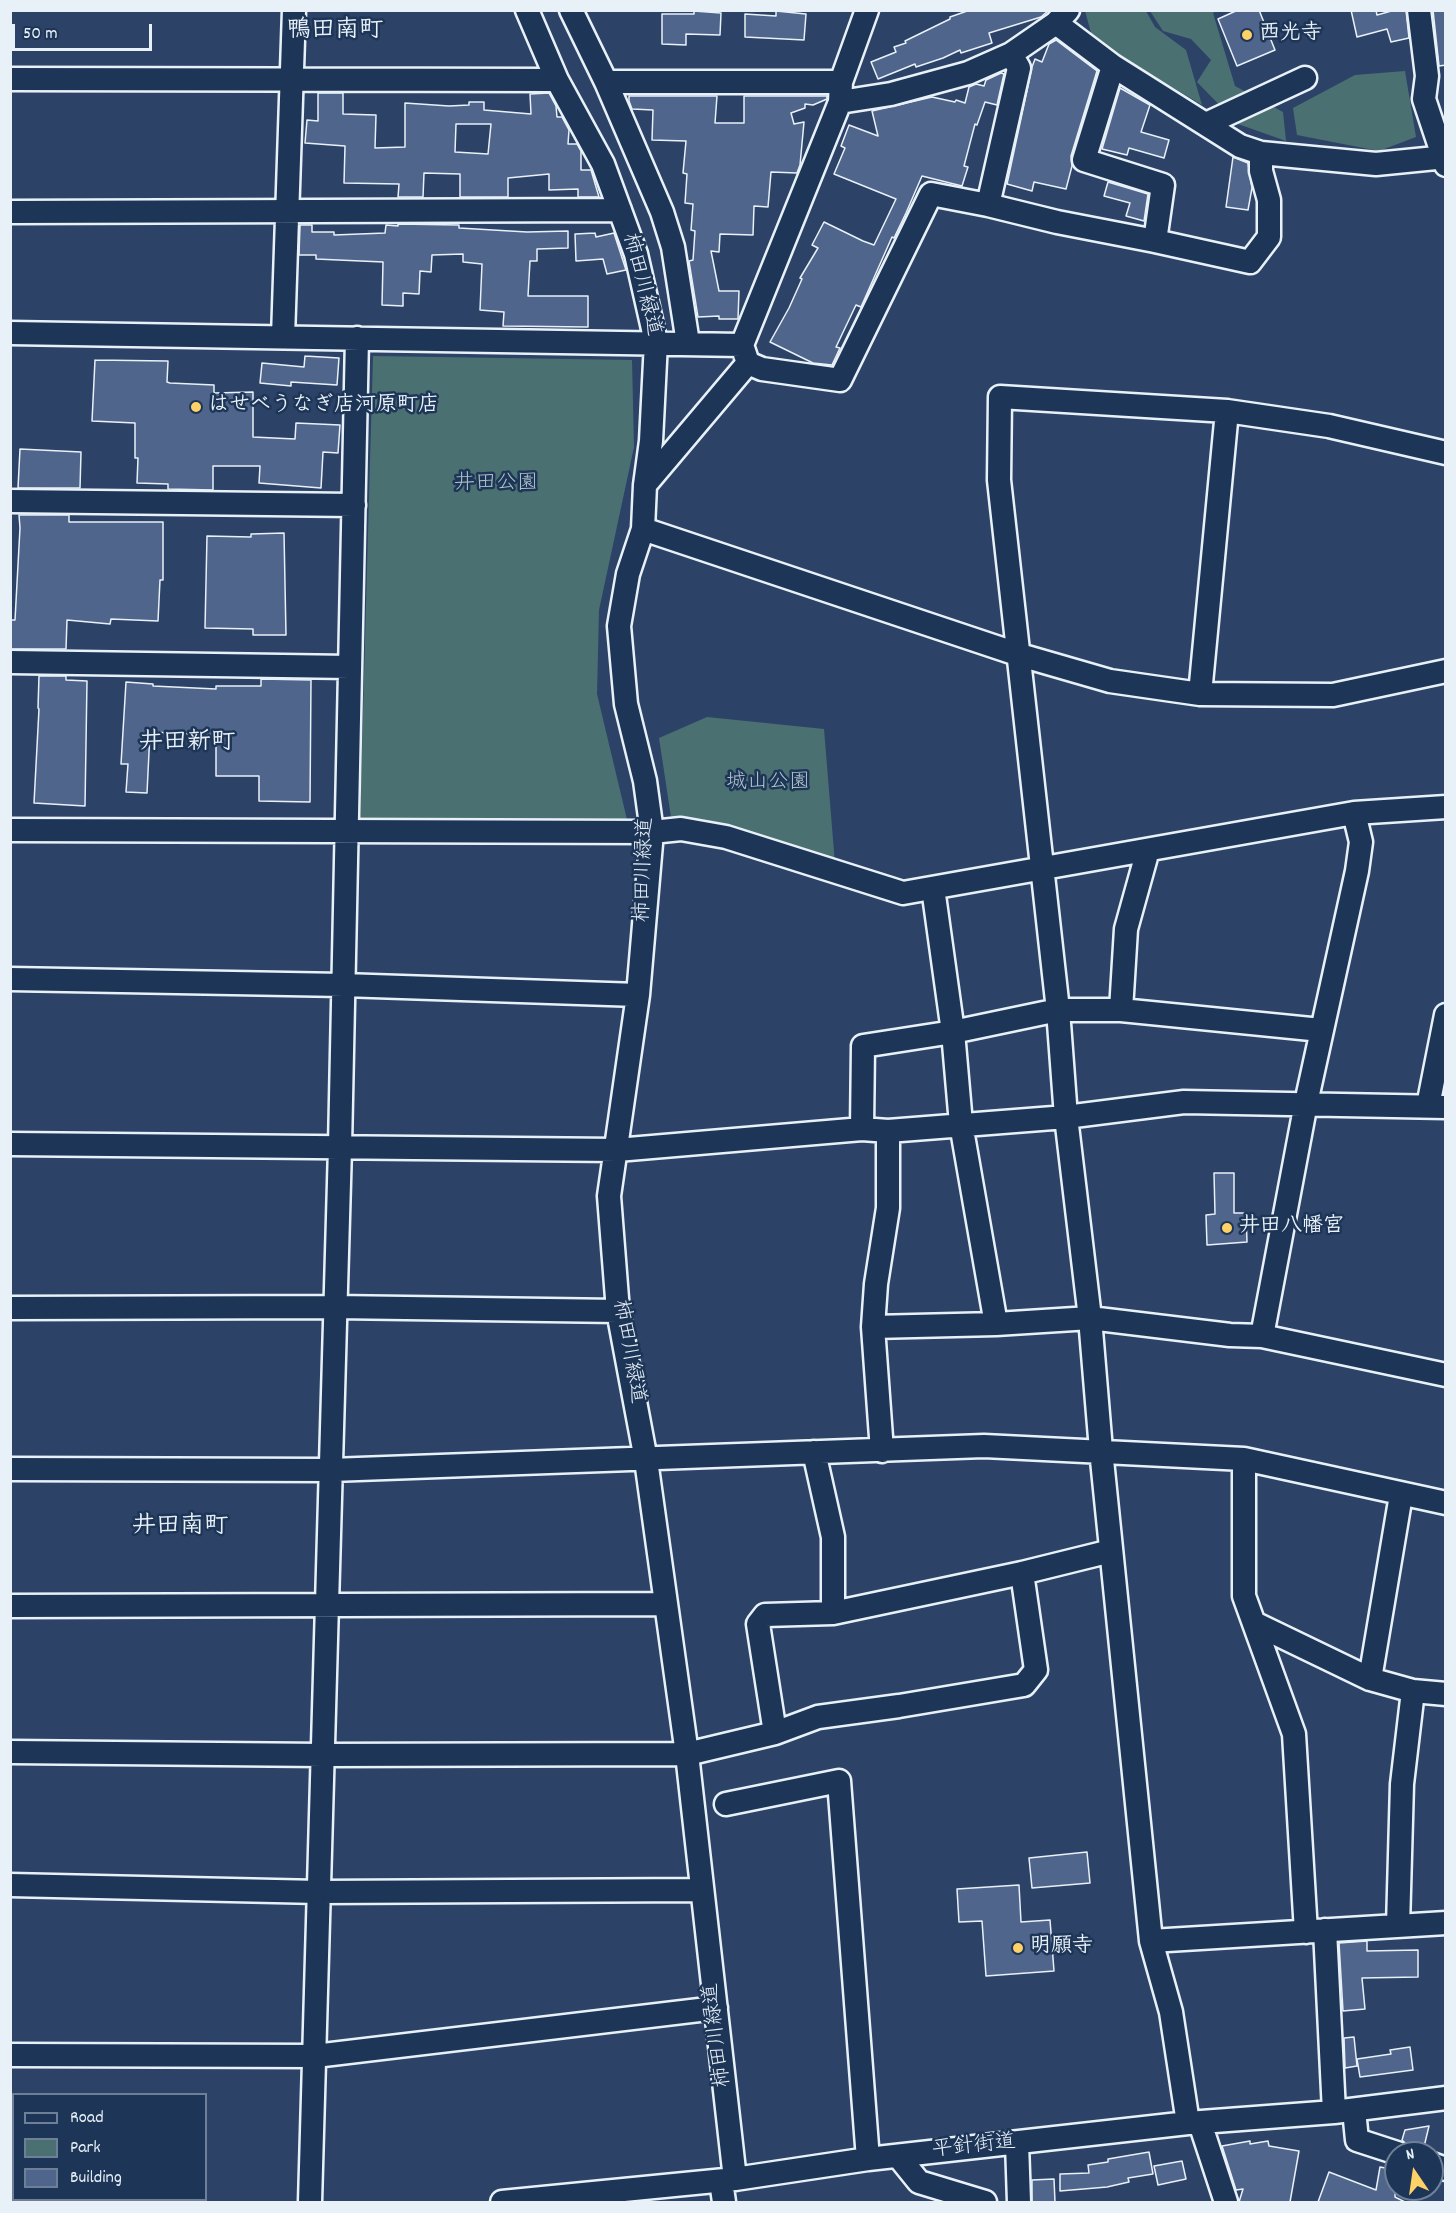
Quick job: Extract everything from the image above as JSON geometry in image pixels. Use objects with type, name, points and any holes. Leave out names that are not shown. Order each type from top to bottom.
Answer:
[{"type":"street","points":[[283,337],[294,10]]},
{"type":"street","name":"柿田川緑道","points":[[527,10],[557,80],[603,164],[636,254],[656,342],[651,441],[645,484],[643,529],[628,574],[619,626],[626,704],[645,781],[652,832],[638,995],[609,1196],[618,1311],[646,1460],[687,1754],[716,2008],[727,2187]]},
{"type":"street","points":[[571,10],[606,82],[662,212],[673,247],[688,343]]},
{"type":"street","points":[[645,484],[745,354],[841,92],[867,10]]},
{"type":"street","points":[[606,82],[891,94],[968,73],[1011,54],[1062,17],[1113,66],[1250,150],[1377,164],[1444,160],[1424,99],[1436,75],[1419,10]]},
{"type":"street","points":[[987,205],[1019,68],[1011,54]]},
{"type":"street","points":[[1113,66],[1084,160],[1163,185],[1155,241]]},
{"type":"street","points":[[1206,124],[1305,78]]},
{"type":"street","points":[[10,79],[557,80]]},
{"type":"street","points":[[10,333],[688,343],[745,354],[762,369],[840,380],[931,194],[1250,262],[1269,237],[1269,200],[1261,171],[1250,150]]},
{"type":"street","points":[[10,212],[620,210]]},
{"type":"street","points":[[310,2202],[340,1147],[357,338]]},
{"type":"street","points":[[1226,2202],[1194,2123],[1171,2012],[1151,1941],[1101,1450],[1090,1318],[1066,1117],[1058,1010],[999,480],[1000,396],[1227,411],[1329,426],[1446,453]]},
{"type":"street","points":[[1200,694],[1227,411]]},
{"type":"street","points":[[10,501],[354,505]]},
{"type":"street","points":[[643,529],[1020,655],[1110,681],[1200,694],[1333,695],[1446,671]]},
{"type":"street","points":[[10,662],[350,667]]},
{"type":"street","points":[[10,830],[652,832],[681,829],[726,837],[903,893],[1354,813],[1446,807]]},
{"type":"street","points":[[1262,1336],[1306,1103],[1357,871],[1360,842],[1354,813]]},
{"type":"street","points":[[1121,1010],[1126,929],[1148,850]]},
{"type":"street","points":[[933,888],[952,1032],[961,1124],[996,1324]]},
{"type":"street","points":[[10,979],[638,995]]},
{"type":"street","points":[[862,1129],[862,1046],[952,1032],[1058,1010],[1121,1010],[1321,1030]]},
{"type":"street","points":[[10,1144],[617,1150],[862,1129],[888,1131],[1066,1117],[1184,1102],[1437,1107],[1446,1016]]},
{"type":"street","points":[[882,1451],[873,1327],[876,1284],[888,1208],[888,1131]]},
{"type":"street","points":[[10,1308],[335,1307],[618,1311]]},
{"type":"street","points":[[873,1327],[996,1324],[1090,1318],[1230,1335],[1262,1336],[1446,1375]]},
{"type":"street","points":[[10,1469],[331,1470],[984,1446],[1244,1458],[1401,1495],[1446,1503]]},
{"type":"street","points":[[814,1452],[833,1537],[833,1613]]},
{"type":"street","points":[[1244,1458],[1244,1596],[1294,1734],[1315,1931],[1344,2111],[1357,2140],[1384,2149]]},
{"type":"street","points":[[1370,1679],[1401,1495]]},
{"type":"street","points":[[775,1733],[758,1624],[765,1615],[833,1613],[1022,1573],[1111,1551]]},
{"type":"street","points":[[10,1752],[323,1755],[687,1754],[775,1733],[818,1717],[1024,1685],[1036,1670],[1022,1573]]},
{"type":"street","points":[[10,1606],[666,1604]]},
{"type":"street","points":[[1254,1623],[1370,1679],[1413,1691],[1446,1694]]},
{"type":"street","points":[[1398,1926],[1402,1784],[1413,1691]]},
{"type":"street","points":[[726,1804],[839,1781],[868,2160]]},
{"type":"street","points":[[10,1885],[319,1892],[702,1890]]},
{"type":"street","points":[[1151,1941],[1446,1923]]},
{"type":"street","points":[[10,2055],[315,2056],[716,2008]]},
{"type":"street","name":"平針街道","points":[[502,2202],[727,2187],[897,2156],[1194,2123],[1344,2111],[1446,2098]]},
{"type":"street","points":[[1017,2143],[1019,2202]]},
{"type":"street","points":[[897,2156],[919,2182],[985,2202]]},
{"type":"green space","points":[[1085,11],[1146,11],[1155,27],[1186,50],[1202,105],[1093,40]]},
{"type":"green space","points":[[1150,11],[1216,11],[1213,13],[1235,86],[1283,112],[1286,141],[1238,124],[1197,82],[1211,60],[1191,39],[1163,31]]},
{"type":"green space","points":[[1405,71],[1416,137],[1379,151],[1297,135],[1293,108],[1355,75]]},
{"type":"green space","name":"井田公園","points":[[373,356],[632,360],[634,447],[599,610],[597,694],[629,828],[360,819]]},
{"type":"green space","name":"城山公園","points":[[707,717],[824,729],[835,864],[671,817],[659,738]]},
{"type":"building","points":[[970,10],[1049,10],[1041,17],[989,33],[992,43],[961,53],[960,50],[916,67],[915,64],[878,79],[871,62],[896,52],[894,47],[906,43],[905,41],[950,17]]},
{"type":"building","name":"西光寺","points":[[1238,10],[1259,10],[1275,50],[1237,66],[1218,19]]},
{"type":"building","points":[[1351,10],[1376,10],[1377,15],[1395,10],[1406,10],[1409,38],[1391,42],[1387,29],[1357,37]]},
{"type":"building","points":[[1433,10],[1446,10],[1446,65],[1439,66]]},
{"type":"building","points":[[694,11],[721,13],[720,35],[686,34],[686,45],[662,44],[662,14],[694,14]]},
{"type":"building","points":[[776,11],[806,14],[804,40],[745,37],[745,14],[776,16]]},
{"type":"building","points":[[1056,40],[1097,71],[1071,156],[1072,166],[1066,189],[1034,182],[1032,191],[1007,184],[1032,67],[1035,59],[1042,62],[1049,44]]},
{"type":"building","points":[[1001,73],[1004,74],[997,105],[985,102],[977,125],[975,124],[964,166],[968,167],[962,186],[922,176],[861,307],[856,305],[836,347],[840,348],[832,365],[813,363],[770,342],[789,308],[802,279],[800,278],[818,248],[812,245],[824,222],[874,245],[896,199],[834,174],[845,148],[841,146],[849,125],[878,136],[872,111],[932,97],[965,103],[969,87],[976,84],[984,86],[986,80]]},
{"type":"building","points":[[1120,88],[1150,105],[1141,132],[1169,140],[1164,158],[1129,148],[1127,155],[1102,149]]},
{"type":"building","points":[[318,93],[343,93],[343,114],[376,115],[375,148],[405,147],[405,103],[449,106],[484,102],[484,110],[531,114],[530,94],[549,93],[556,106],[557,117],[562,117],[569,130],[568,144],[577,144],[581,151],[581,170],[591,170],[599,197],[578,197],[578,189],[549,190],[549,174],[508,178],[508,197],[460,197],[460,174],[424,173],[423,197],[398,197],[399,184],[344,183],[345,146],[305,143],[307,120],[318,121]],"holes":[[[456,124],[491,124],[488,154],[455,152]]]},
{"type":"building","points":[[629,96],[717,96],[715,123],[744,123],[744,96],[827,96],[827,99],[813,105],[805,104],[805,108],[791,113],[794,124],[804,122],[800,165],[797,173],[771,172],[768,207],[754,206],[753,235],[720,234],[719,252],[711,251],[719,291],[739,291],[738,319],[719,319],[719,316],[698,317],[689,261],[693,260],[695,231],[691,230],[693,204],[685,203],[687,174],[683,173],[686,141],[652,140],[653,110],[632,109]]},
{"type":"building","points":[[1233,157],[1248,163],[1252,188],[1248,210],[1226,207]]},
{"type":"building","points":[[1108,182],[1148,194],[1144,221],[1126,216],[1130,203],[1104,196]]},
{"type":"building","points":[[398,224],[459,225],[459,228],[527,232],[568,231],[568,248],[537,249],[537,261],[530,261],[528,296],[588,296],[588,327],[503,326],[504,312],[480,310],[482,264],[463,262],[463,254],[432,255],[431,272],[420,271],[419,294],[403,293],[403,306],[382,305],[383,262],[316,259],[316,255],[299,255],[300,225],[312,225],[312,232],[334,232],[334,235],[385,233],[386,225],[398,226]]},
{"type":"building","points":[[595,233],[596,237],[614,233],[626,270],[607,274],[603,259],[576,261],[575,234]]},
{"type":"building","points":[[305,356],[339,358],[337,385],[291,382],[291,386],[260,383],[262,363],[304,367]]},
{"type":"building","points":[[95,360],[168,361],[167,382],[214,385],[214,393],[253,392],[253,437],[295,439],[296,423],[340,425],[338,453],[323,452],[321,488],[259,483],[260,466],[213,466],[213,490],[168,489],[168,484],[137,483],[138,458],[135,458],[135,423],[92,421]]},
{"type":"building","points":[[20,449],[81,452],[80,488],[18,488]]},
{"type":"building","points":[[19,515],[69,515],[69,522],[163,522],[163,580],[160,580],[158,621],[111,619],[110,624],[67,620],[66,649],[10,649],[10,620],[15,620]]},
{"type":"building","points":[[284,533],[286,635],[253,635],[253,629],[205,628],[207,536],[251,537],[251,534]]},
{"type":"building","points":[[39,676],[66,676],[66,680],[87,681],[85,806],[34,803]]},
{"type":"building","points":[[261,679],[311,680],[310,802],[259,801],[259,776],[216,776],[216,735],[150,732],[147,793],[126,792],[128,764],[121,764],[126,682],[153,684],[153,686],[216,689],[216,686],[261,686]]},
{"type":"building","points":[[1214,1173],[1234,1173],[1234,1213],[1246,1213],[1247,1242],[1207,1245],[1206,1215],[1215,1214]]},
{"type":"building","points":[[1087,1852],[1090,1883],[1032,1888],[1029,1858]]},
{"type":"building","name":"明願寺","points":[[1019,1885],[1021,1922],[1050,1920],[1054,1971],[986,1976],[982,1921],[959,1922],[957,1889]]},
{"type":"building","points":[[1367,1941],[1367,1951],[1418,1950],[1418,1977],[1362,1978],[1365,2009],[1343,2011],[1339,1943]]},
{"type":"building","points":[[1354,2037],[1357,2066],[1345,2068],[1344,2038]]},
{"type":"building","points":[[1410,2047],[1413,2070],[1360,2077],[1357,2059],[1391,2054],[1390,2050]]},
{"type":"building","points":[[1429,2126],[1425,2141],[1403,2141],[1405,2130]]},
{"type":"building","points":[[1250,2141],[1250,2144],[1268,2141],[1269,2146],[1299,2151],[1290,2202],[1239,2202],[1243,2189],[1236,2190],[1222,2146]]},
{"type":"building","points":[[1149,2152],[1153,2174],[1128,2178],[1129,2182],[1107,2187],[1060,2191],[1060,2174],[1089,2173],[1088,2165]]},
{"type":"building","points":[[1182,2161],[1186,2179],[1158,2185],[1154,2166]]},
{"type":"building","points":[[1380,2167],[1384,2168],[1384,2201],[1405,2202],[1318,2202],[1329,2172],[1376,2190]]},
{"type":"building","points":[[1054,2179],[1055,2202],[1032,2202],[1032,2180]]},
{"type":"place","name":"西光寺","points":[[1247,35]]},
{"type":"place","name":"はせべうなぎ店河原町店","points":[[196,407]]},
{"type":"place","name":"井田八幡宮","points":[[1227,1228]]},
{"type":"place","name":"明願寺","points":[[1018,1948]]},
{"type":"district","name":"鴨田南町","points":[[335,33]]},
{"type":"district","name":"井田新町","points":[[187,745]]},
{"type":"district","name":"井田南町","points":[[180,1529]]}]
